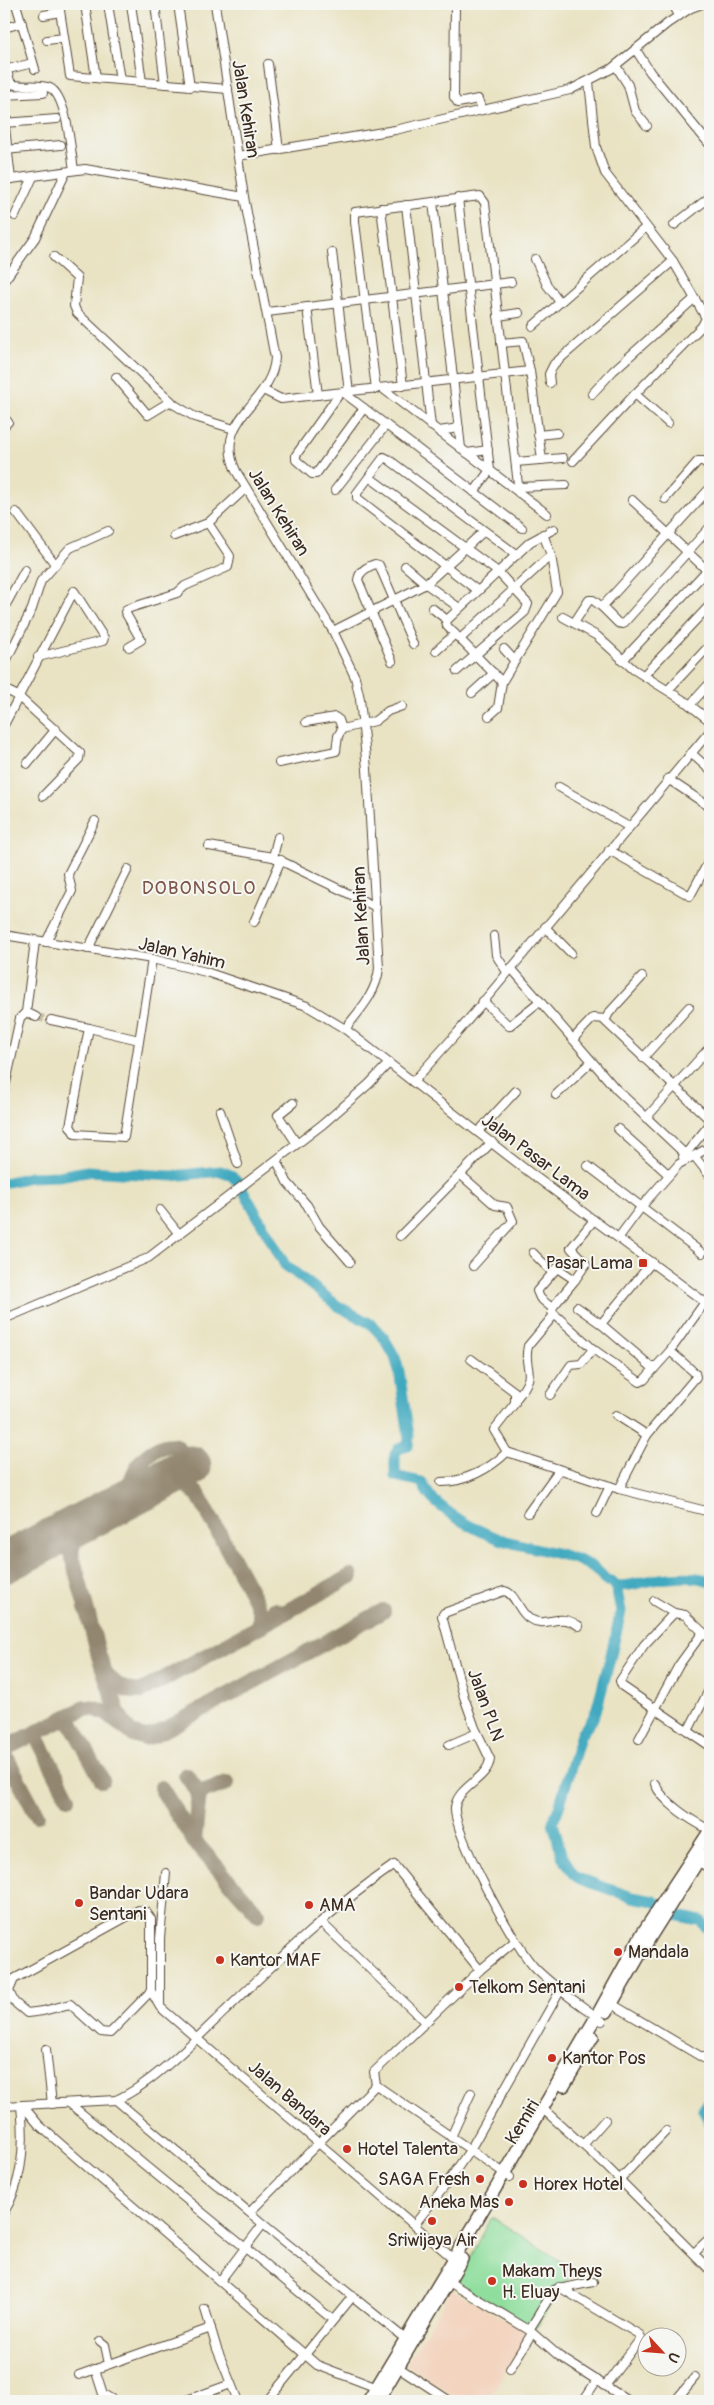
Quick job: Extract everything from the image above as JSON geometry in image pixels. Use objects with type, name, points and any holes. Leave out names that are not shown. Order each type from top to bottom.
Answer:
[{"type":"highway","points":[[695,1859],[710,1830]]},
{"type":"highway","points":[[695,1859],[710,1841]]},
{"type":"highway","name":"Kemiri","points":[[378,2401],[381,2389],[647,1934],[695,1859]]},
{"type":"highway","name":"Kemiri","points":[[599,2019],[612,2004],[647,1934]]},
{"type":"highway","name":"Kemiri","points":[[368,2401],[381,2389],[398,2367],[409,2341],[449,2282],[456,2261]]},
{"type":"street","points":[[4,281],[35,238],[70,171],[63,110],[55,92],[50,88],[38,86],[13,86],[9,83],[4,68],[34,66],[16,4]]},
{"type":"street","points":[[85,4],[96,78]]},
{"type":"street","points":[[108,4],[120,80]]},
{"type":"street","points":[[131,4],[142,82]]},
{"type":"street","points":[[155,4],[165,84]]},
{"type":"street","points":[[178,4],[190,87]]},
{"type":"street","name":"Jalan Kehiran","points":[[215,4],[244,197],[275,358],[274,370],[263,390],[242,414],[234,429],[230,456],[246,488],[333,632],[355,677],[363,725],[372,822],[378,977],[368,999],[345,1029]]},
{"type":"street","points":[[455,4],[454,97],[458,103],[480,99],[482,110]]},
{"type":"street","points":[[673,4],[680,16]]},
{"type":"street","points":[[238,156],[395,130],[557,94],[618,69],[680,16],[702,4]]},
{"type":"street","points":[[44,15],[60,8],[70,76],[228,89]]},
{"type":"street","points":[[4,28],[22,23]]},
{"type":"street","points":[[47,40],[64,38]]},
{"type":"street","points":[[638,53],[650,72],[710,145]]},
{"type":"street","points":[[268,64],[279,150]]},
{"type":"street","points":[[618,69],[628,85],[633,107],[647,126]]},
{"type":"street","points":[[573,461],[704,322],[706,314],[673,261],[612,185],[600,162],[596,147],[589,82]]},
{"type":"street","points":[[4,95],[43,92]]},
{"type":"street","points":[[4,119],[7,179],[70,171],[95,170],[244,197]]},
{"type":"street","points":[[4,123],[57,119]]},
{"type":"street","points":[[5,150],[61,145]]},
{"type":"street","points":[[15,216],[33,177]]},
{"type":"street","points":[[519,490],[484,199],[475,196],[357,211],[354,215],[379,389],[519,490],[547,514]]},
{"type":"street","points":[[674,225],[710,197]]},
{"type":"street","points":[[458,198],[490,470],[474,492]]},
{"type":"street","points":[[433,202],[459,428],[464,451]]},
{"type":"street","points":[[406,205],[418,294],[431,426]]},
{"type":"street","points":[[380,208],[403,386]]},
{"type":"street","points":[[534,326],[646,227]]},
{"type":"street","points":[[332,252],[338,304],[344,393],[296,455],[296,460],[312,474],[316,474],[364,408]]},
{"type":"street","points":[[54,257],[77,278],[74,306],[77,313],[171,401],[195,417],[234,429]]},
{"type":"street","points":[[535,259],[547,284],[560,302]]},
{"type":"street","points":[[550,383],[549,374],[554,364],[673,261]]},
{"type":"street","points":[[267,312],[511,282]]},
{"type":"street","points":[[592,394],[613,370],[695,298]]},
{"type":"street","points":[[307,307],[318,396]]},
{"type":"street","points":[[498,316],[519,313]]},
{"type":"street","points":[[501,343],[523,341],[530,371],[542,460]]},
{"type":"street","points":[[263,390],[281,399],[530,371]]},
{"type":"street","points":[[116,377],[148,415],[171,401]]},
{"type":"street","points":[[344,393],[522,528]]},
{"type":"street","points":[[635,394],[668,423]]},
{"type":"street","points":[[4,417],[8,422],[4,426]]},
{"type":"street","points":[[335,490],[386,425]]},
{"type":"street","points":[[439,431],[459,428]]},
{"type":"street","points":[[538,435],[557,433]]},
{"type":"street","points":[[464,451],[488,450]]},
{"type":"street","points":[[478,591],[357,498],[357,493],[381,460],[386,457],[517,554]]},
{"type":"street","points":[[516,462],[563,458]]},
{"type":"street","points":[[665,499],[698,461],[703,461],[710,467]]},
{"type":"street","points":[[369,477],[498,572],[528,604],[529,607],[456,671]]},
{"type":"street","points":[[519,490],[566,485]]},
{"type":"street","points":[[174,536],[208,523],[246,488]]},
{"type":"street","points":[[602,607],[710,488]]},
{"type":"street","points":[[622,661],[709,570],[632,500]]},
{"type":"street","points":[[16,512],[55,564]]},
{"type":"street","points":[[129,647],[140,642],[141,639],[125,612],[127,609],[177,593],[185,586],[228,567],[230,556],[208,523]]},
{"type":"street","points":[[574,623],[589,600],[593,600],[618,624],[623,624],[710,527]]},
{"type":"street","points":[[502,682],[445,624],[458,607],[478,591],[530,542],[554,529]]},
{"type":"street","points":[[4,665],[32,609],[38,585],[70,548],[108,531]]},
{"type":"street","points":[[333,632],[426,584],[484,531]]},
{"type":"street","points":[[489,716],[498,708],[502,682],[557,592],[551,556],[543,534]]},
{"type":"street","points":[[436,651],[458,637],[551,556]]},
{"type":"street","points":[[392,661],[358,580],[363,570],[368,566],[379,565],[414,644]]},
{"type":"street","points":[[405,566],[458,607]]},
{"type":"street","points":[[4,608],[25,570]]},
{"type":"street","points":[[4,725],[38,657],[74,591],[104,638],[103,641],[38,657]]},
{"type":"street","points":[[644,675],[710,605]]},
{"type":"street","points":[[432,608],[447,620]]},
{"type":"street","points":[[563,617],[603,641],[622,661],[668,690],[710,721]]},
{"type":"street","points":[[668,690],[710,645]]},
{"type":"street","points":[[504,649],[515,661]]},
{"type":"street","points":[[472,694],[494,673]]},
{"type":"street","points":[[690,705],[710,684]]},
{"type":"street","points":[[4,689],[18,696],[56,730],[80,756],[43,796]]},
{"type":"street","points":[[342,729],[363,725],[380,718],[388,711],[402,706]]},
{"type":"street","points":[[279,763],[336,751],[338,736],[342,729],[340,720],[335,717],[306,722]]},
{"type":"street","points":[[27,764],[56,730]]},
{"type":"street","points":[[413,1082],[629,827],[672,781],[710,732]]},
{"type":"street","points":[[693,756],[710,770]]},
{"type":"street","points":[[672,781],[710,807]]},
{"type":"street","points":[[559,787],[629,827]]},
{"type":"street","points":[[46,942],[72,891],[68,874],[95,821]]},
{"type":"street","points":[[273,857],[278,837]]},
{"type":"street","points":[[209,846],[273,857],[376,907]]},
{"type":"street","points":[[612,847],[688,895],[694,892],[710,859]]},
{"type":"street","points":[[254,922],[281,860]]},
{"type":"street","points":[[88,950],[128,869]]},
{"type":"street","points":[[545,927],[571,954]]},
{"type":"street","name":"Jalan Yahim","points":[[4,935],[152,959],[206,972],[308,1006],[345,1029]]},
{"type":"street","points":[[494,936],[496,955],[509,970],[540,1001],[616,1089],[685,1154]]},
{"type":"street","points":[[4,1092],[20,1018],[26,1012],[35,940]]},
{"type":"street","points":[[89,1028],[70,1129],[80,1136],[124,1137],[152,959]]},
{"type":"street","points":[[606,1019],[642,977]]},
{"type":"street","points":[[483,1001],[509,1026],[540,1001]]},
{"type":"street","points":[[643,1058],[689,1007]]},
{"type":"street","points":[[26,1012],[36,1017]]},
{"type":"street","points":[[573,1039],[593,1018],[606,1019]]},
{"type":"street","points":[[606,1019],[606,1022],[643,1058],[710,1120]]},
{"type":"street","points":[[51,1020],[139,1040]]},
{"type":"street","name":"Jalan Pasar Lama","points":[[345,1029],[594,1220],[708,1304]]},
{"type":"street","points":[[646,1118],[710,1047]]},
{"type":"street","points":[[556,1095],[591,1062]]},
{"type":"street","points":[[4,1318],[141,1261],[277,1161],[345,1106],[389,1063]]},
{"type":"street","points":[[478,1132],[516,1091]]},
{"type":"street","points":[[293,1103],[278,1115],[297,1144]]},
{"type":"street","points":[[220,1111],[238,1164]]},
{"type":"street","points":[[619,1237],[642,1206],[679,1164],[710,1124]]},
{"type":"street","points":[[618,1130],[669,1175]]},
{"type":"street","points":[[400,1236],[492,1142]]},
{"type":"street","points":[[679,1164],[710,1148]]},
{"type":"street","points":[[695,1157],[710,1176]]},
{"type":"street","points":[[277,1161],[287,1182],[308,1205],[319,1226],[350,1262]]},
{"type":"street","points":[[588,1166],[702,1253]]},
{"type":"street","points":[[461,1175],[494,1205],[507,1207],[513,1221],[473,1266]]},
{"type":"street","points":[[160,1210],[179,1234]]},
{"type":"street","points":[[594,1220],[571,1248],[586,1264],[528,1346],[530,1376],[524,1390],[494,1430],[507,1452],[619,1489],[710,1512]]},
{"type":"street","points":[[533,1253],[552,1272]]},
{"type":"street","points":[[601,1324],[652,1262]]},
{"type":"street","points":[[575,1280],[559,1268],[552,1272],[536,1292],[553,1311],[594,1349],[640,1382],[670,1351],[708,1304]]},
{"type":"street","points":[[578,1307],[654,1369]]},
{"type":"street","points":[[550,1395],[571,1366],[581,1364],[594,1349]]},
{"type":"street","points":[[619,1489],[647,1435],[696,1377],[695,1373],[670,1351]]},
{"type":"street","points":[[471,1359],[492,1374],[499,1382],[513,1390],[516,1399]]},
{"type":"street","points":[[616,1415],[647,1435]]},
{"type":"street","points":[[441,1482],[457,1480],[479,1472],[495,1463],[507,1452]]},
{"type":"street","points":[[528,1513],[559,1470]]},
{"type":"street","points":[[597,1513],[610,1486]]},
{"type":"street","name":"Jalan PLN","points":[[579,1626],[565,1618],[542,1623],[536,1621],[522,1612],[513,1595],[504,1591],[444,1613],[443,1620],[464,1697],[477,1733],[488,1753],[490,1764],[459,1796],[456,1814],[479,1875],[515,1941],[535,1968],[560,1991],[599,2019]]},
{"type":"street","points":[[654,1601],[674,1613],[685,1615],[710,1638]]},
{"type":"street","points":[[674,1613],[644,1645],[620,1682],[622,1686],[710,1746]]},
{"type":"street","points":[[639,1739],[679,1666],[703,1632]]},
{"type":"street","points":[[688,1731],[709,1690]]},
{"type":"street","points":[[449,1745],[477,1733]]},
{"type":"street","points":[[655,1784],[662,1797],[680,1810],[686,1817],[710,1830]]},
{"type":"street","points":[[695,1859],[710,1868]]},
{"type":"street","points":[[4,2106],[116,2100],[131,2093],[197,2038],[321,1922],[394,1865],[480,1970]]},
{"type":"street","points":[[160,2007],[160,1938],[166,1873]]},
{"type":"street","points":[[139,1910],[146,1912],[151,1919],[151,1991],[107,2034],[101,2032],[70,2004],[27,2013],[14,2002],[8,1991],[10,1984],[20,1975],[139,1910]]},
{"type":"street","points":[[321,1922],[425,2022]]},
{"type":"street","points":[[507,2175],[376,2085],[374,2072],[480,1970],[515,1941]]},
{"type":"street","name":"Jalan Bandara","points":[[151,1991],[160,2007],[456,2261]]},
{"type":"street","points":[[414,2225],[446,2186],[470,2150],[560,1991]]},
{"type":"street","points":[[612,2004],[709,2061]]},
{"type":"street","points":[[46,2049],[52,2104]]},
{"type":"street","points":[[250,2212],[376,2085]]},
{"type":"street","points":[[451,2137],[472,2093]]},
{"type":"street","points":[[116,2100],[263,2224],[409,2341]]},
{"type":"street","points":[[68,2103],[333,2320]]},
{"type":"street","points":[[4,2212],[13,2196],[24,2141],[22,2106]]},
{"type":"street","points":[[22,2106],[39,2125],[305,2355],[322,2368],[381,2389]]},
{"type":"street","points":[[545,2110],[620,2180],[710,2270]]},
{"type":"street","points":[[583,2145],[605,2120]]},
{"type":"street","points":[[620,2180],[666,2130]]},
{"type":"street","points":[[220,2281],[263,2224]]},
{"type":"street","points":[[694,2253],[710,2238]]},
{"type":"street","points":[[449,2282],[531,2332],[559,2356],[629,2401]]},
{"type":"street","points":[[510,2369],[554,2290],[559,2287],[593,2282]]},
{"type":"street","points":[[559,2287],[640,2335],[641,2338],[605,2386]]},
{"type":"street","points":[[267,2401],[354,2296]]},
{"type":"street","points":[[204,2309],[238,2401]]},
{"type":"street","points":[[79,2375],[211,2328]]},
{"type":"street","points":[[100,2341],[105,2345],[109,2364]]},
{"type":"street","points":[[398,2367],[450,2401]]},
{"type":"street","points":[[95,2369],[103,2394],[115,2401]]},
{"type":"street","points":[[675,2401],[695,2378]]},
{"type":"street","points":[[583,2401],[597,2380]]},
{"type":"street","points":[[184,2401],[231,2384]]},
{"type":"shaded area","points":[[452,2289],[528,2334],[487,2401],[460,2401],[407,2363]]},
{"type":"green space","points":[[492,2217],[574,2270],[534,2330],[456,2285]]},
{"type":"waterway","points":[[4,1183],[30,1177],[59,1176],[87,1171],[172,1176],[221,1171],[231,1175],[239,1183],[285,1265],[338,1306],[371,1324],[384,1338],[395,1357],[409,1436],[408,1446],[398,1449],[395,1454],[395,1476],[422,1482],[428,1494],[436,1502],[475,1529],[510,1542],[572,1558],[598,1571],[606,1581],[611,1581],[616,1586],[621,1611],[610,1659],[596,1711],[592,1720],[581,1734],[553,1822],[561,1854],[574,1875],[580,1879],[632,1897],[654,1901],[675,1915],[701,1921],[710,1932]]},
{"type":"waterway","points":[[616,1586],[626,1586],[675,1577],[690,1577],[710,1581]]},
{"type":"waterway","points":[[710,2100],[703,2110],[710,2123]]},
{"type":"taxiway","points":[[124,1501],[135,1471],[143,1459],[157,1449],[171,1445],[176,1446],[190,1467]]},
{"type":"taxiway","points":[[160,1482],[184,1485],[198,1494],[256,1602],[260,1612],[260,1626]]},
{"type":"taxiway","points":[[88,1520],[76,1533],[71,1552],[99,1656],[118,1713],[128,1730],[144,1738],[155,1735],[383,1611]]},
{"type":"taxiway","points":[[47,1541],[63,1543],[71,1552]]},
{"type":"taxiway","points":[[274,1610],[284,1613],[351,1576]]},
{"type":"taxiway","points":[[106,1675],[122,1688],[131,1691],[142,1691],[284,1613]]},
{"type":"taxiway","points":[[4,1749],[85,1708],[101,1711],[123,1727]]},
{"type":"taxiway","points":[[68,1717],[102,1780]]},
{"type":"taxiway","points":[[35,1733],[68,1798]]},
{"type":"taxiway","points":[[4,1753],[37,1815]]},
{"type":"taxiway","points":[[186,1775],[199,1793],[227,1783]]},
{"type":"taxiway","points":[[161,1788],[194,1841],[258,1914]]},
{"type":"taxiway","points":[[194,1841],[199,1793]]},
{"type":"runway","points":[[4,1563],[191,1466]]},
{"type":"tunnel","points":[[36,1017],[51,1020]]},
{"type":"place","name":"Pasar Lama","points":[[643,1263]]},
{"type":"place","name":"Bandar Udara Sentani","points":[[79,1903]]},
{"type":"place","name":"AMA","points":[[309,1905]]},
{"type":"place","name":"Mandala","points":[[618,1952]]},
{"type":"place","name":"Kantor MAF","points":[[220,1960]]},
{"type":"place","name":"Telkom Sentani","points":[[459,1987]]},
{"type":"place","name":"Kantor Pos","points":[[552,2058]]},
{"type":"place","name":"Hotel Talenta","points":[[347,2149]]},
{"type":"place","name":"SAGA Fresh","points":[[480,2179]]},
{"type":"place","name":"Horex Hotel","points":[[523,2184]]},
{"type":"place","name":"Aneka Mas","points":[[509,2202]]},
{"type":"place","name":"Sriwijaya Air","points":[[432,2221]]},
{"type":"place","name":"Makam Theys H. Eluay","points":[[492,2281]]},
{"type":"district","name":"DOBONSOLO","points":[[199,887]]}]
